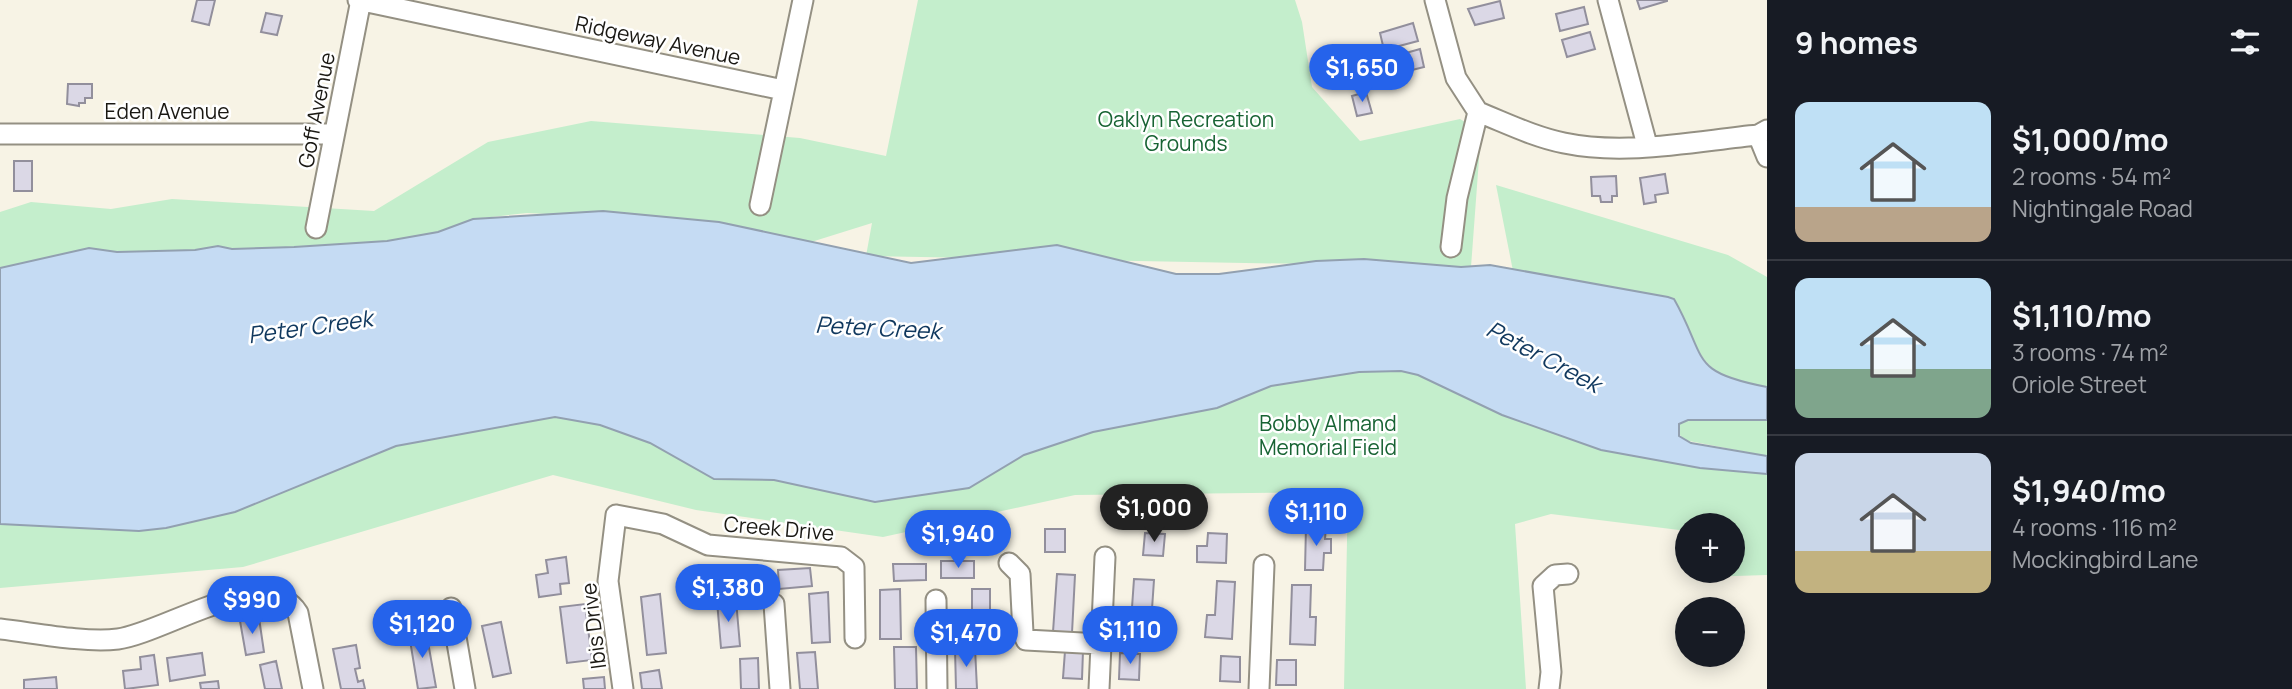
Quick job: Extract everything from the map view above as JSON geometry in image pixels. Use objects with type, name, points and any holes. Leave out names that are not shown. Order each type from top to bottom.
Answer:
[{"type":"street","name":"Ridgeway Avenue","points":[[360,0],[783,90]]},
{"type":"street","name":"Goff Avenue","points":[[316,228],[360,0]]},
{"type":"street","points":[[760,205],[803,0]]},
{"type":"street","points":[[1435,0],[1456,78],[1478,112],[1565,143],[1586,146],[1647,145],[1762,132],[1767,157]]},
{"type":"street","points":[[1608,0],[1647,145]]},
{"type":"street","points":[[1451,247],[1457,198],[1478,112]]},
{"type":"street","name":"Eden Avenue","points":[[0,134],[334,134]]},
{"type":"street","name":"Creek Drive","points":[[617,515],[663,524],[708,545],[834,555],[849,561],[854,568],[855,638]]},
{"type":"street","name":"Ibis Drive","points":[[617,515],[608,581],[623,689]]},
{"type":"street","points":[[1099,689],[1105,557]]},
{"type":"street","points":[[1009,563],[1020,574],[1023,633],[1026,640],[1101,644]]},
{"type":"street","points":[[1259,689],[1264,565]]},
{"type":"street","points":[[1549,689],[1551,671],[1543,586],[1555,575],[1568,574]]},
{"type":"street","points":[[0,629],[115,639],[240,597],[269,593],[292,603],[298,613],[313,689]]},
{"type":"street","points":[[936,600],[937,689]]},
{"type":"street","points":[[774,604],[780,689]]},
{"type":"street","points":[[450,608],[465,689]]},
{"type":"green space","name":"Oaklyn Recreation Grounds","points":[[918,0],[1295,0],[1302,22],[1312,87],[1360,141],[1460,119],[1481,132],[1471,267],[866,256],[872,223],[808,243],[719,222],[603,211],[567,215],[527,213],[473,219],[438,232],[387,241],[294,247],[232,249],[218,246],[195,250],[117,252],[89,248],[0,268],[0,212],[31,202],[111,209],[172,199],[374,211],[488,142],[591,121],[800,138],[886,156]]},
{"type":"green space","points":[[1496,185],[1728,255],[1767,277],[1767,387],[1727,377],[1709,365],[1668,297],[1513,271]]},
{"type":"green space","name":"Bobby Almand Memorial Field","points":[[1401,371],[1418,375],[1503,415],[1601,450],[1700,468],[1767,474],[1767,575],[1745,576],[1745,513],[1675,513],[1675,530],[1551,514],[1515,524],[1526,689],[1344,689],[1348,492],[1075,495],[883,537],[696,510],[553,475],[243,567],[0,588],[0,524],[139,531],[166,528],[235,512],[396,446],[555,417],[600,425],[650,443],[714,479],[774,480],[875,502],[969,488],[1024,455],[1093,432],[1217,408],[1271,386],[1359,372]]},
{"type":"green space","points":[[1688,420],[1767,420],[1767,456],[1684,440],[1677,431],[1679,424]]},
{"type":"water","name":"Peter Creek","points":[[603,211],[719,222],[911,263],[1057,245],[1176,274],[1219,274],[1316,261],[1364,259],[1461,267],[1490,265],[1668,297],[1674,299],[1704,360],[1712,368],[1724,375],[1767,387],[1767,420],[1688,420],[1679,424],[1679,436],[1691,443],[1767,456],[1767,474],[1700,468],[1601,450],[1502,415],[1418,375],[1401,371],[1359,372],[1271,386],[1217,408],[1093,432],[1024,455],[969,488],[875,502],[774,480],[714,479],[650,443],[600,425],[555,417],[396,446],[235,512],[166,528],[139,531],[0,524],[0,268],[89,248],[117,252],[195,250],[218,246],[232,249],[294,247],[387,241],[438,232],[473,219]]},
{"type":"building","points":[[197,0],[215,0],[209,25],[192,21]]},
{"type":"building","points":[[1637,0],[1667,0],[1667,1],[1640,9]]},
{"type":"building","points":[[1500,1],[1504,18],[1475,25],[1468,9]]},
{"type":"building","points":[[1584,7],[1588,24],[1560,31],[1556,14]]},
{"type":"building","points":[[266,13],[282,16],[277,35],[261,32]]},
{"type":"building","points":[[1413,23],[1418,41],[1384,50],[1380,33]]},
{"type":"building","points":[[1590,32],[1595,49],[1567,57],[1562,40]]},
{"type":"building","points":[[1420,49],[1424,67],[1392,75],[1388,58]]},
{"type":"building","points":[[68,84],[92,84],[92,98],[85,98],[85,103],[79,103],[79,106],[67,104]]},
{"type":"building","points":[[1366,92],[1372,113],[1357,116],[1352,96]]},
{"type":"building","points":[[14,161],[32,161],[32,191],[14,191]]},
{"type":"building","points":[[1665,174],[1668,193],[1655,195],[1656,202],[1644,204],[1640,178]]},
{"type":"building","points":[[1616,176],[1617,196],[1612,196],[1612,202],[1601,202],[1600,196],[1592,196],[1591,177]]},
{"type":"building","points":[[1306,526],[1326,527],[1325,539],[1331,539],[1331,553],[1324,553],[1323,570],[1305,570]]},
{"type":"building","points":[[1045,529],[1065,529],[1065,552],[1045,552]]},
{"type":"building","points":[[1145,533],[1165,534],[1163,556],[1143,555]]},
{"type":"building","points":[[1208,533],[1227,534],[1226,563],[1197,562],[1197,546],[1207,546]]},
{"type":"building","points":[[566,557],[569,583],[560,584],[561,594],[539,597],[536,575],[548,573],[546,560]]},
{"type":"building","points":[[941,561],[974,561],[974,578],[941,578]]},
{"type":"building","points":[[893,564],[926,564],[926,580],[894,581]]},
{"type":"building","points":[[810,568],[812,586],[779,589],[778,570]]},
{"type":"building","points":[[763,572],[765,588],[726,592],[724,575]]},
{"type":"building","points":[[1057,574],[1075,575],[1072,633],[1053,632]]},
{"type":"building","points":[[1134,579],[1154,580],[1150,638],[1130,636]]},
{"type":"building","points":[[1217,581],[1235,582],[1232,639],[1205,637],[1207,615],[1215,615]]},
{"type":"building","points":[[1292,585],[1311,585],[1310,617],[1316,617],[1315,645],[1290,644]]},
{"type":"building","points":[[900,589],[901,639],[880,639],[880,590]]},
{"type":"building","points":[[972,589],[990,589],[990,636],[972,636]]},
{"type":"building","points":[[828,592],[830,642],[812,643],[809,594]]},
{"type":"building","points":[[660,594],[666,653],[647,655],[641,597]]},
{"type":"building","points":[[736,600],[740,646],[721,648],[717,601]]},
{"type":"building","points":[[585,604],[592,660],[567,663],[560,607]]},
{"type":"building","points":[[259,618],[264,652],[246,655],[240,621]]},
{"type":"building","points":[[501,622],[511,673],[493,677],[482,626]]},
{"type":"building","points":[[426,631],[436,687],[418,689],[409,634]]},
{"type":"building","points":[[356,645],[360,668],[355,669],[358,682],[363,680],[365,689],[341,689],[333,649]]},
{"type":"building","points":[[894,647],[916,647],[917,689],[895,689]]},
{"type":"building","points":[[955,648],[975,648],[977,689],[956,689]]},
{"type":"building","points":[[1065,651],[1083,651],[1082,679],[1063,678]]},
{"type":"building","points":[[815,652],[818,689],[800,689],[797,653]]},
{"type":"building","points":[[202,653],[205,675],[170,681],[167,658]]},
{"type":"building","points":[[1120,653],[1140,654],[1139,680],[1119,679]]},
{"type":"building","points":[[154,655],[158,685],[125,689],[123,671],[141,669],[140,657]]},
{"type":"building","points":[[1221,656],[1240,657],[1240,682],[1220,681]]},
{"type":"building","points":[[758,658],[759,689],[741,689],[740,659]]},
{"type":"building","points":[[1277,660],[1296,660],[1296,685],[1276,685]]},
{"type":"building","points":[[276,661],[282,689],[265,689],[260,665]]},
{"type":"building","points":[[659,670],[662,689],[642,689],[640,673]]},
{"type":"building","points":[[56,677],[57,689],[24,689],[24,680]]},
{"type":"building","points":[[604,677],[605,689],[584,689],[583,679]]},
{"type":"building","points":[[218,681],[219,689],[201,689],[200,683]]}]
